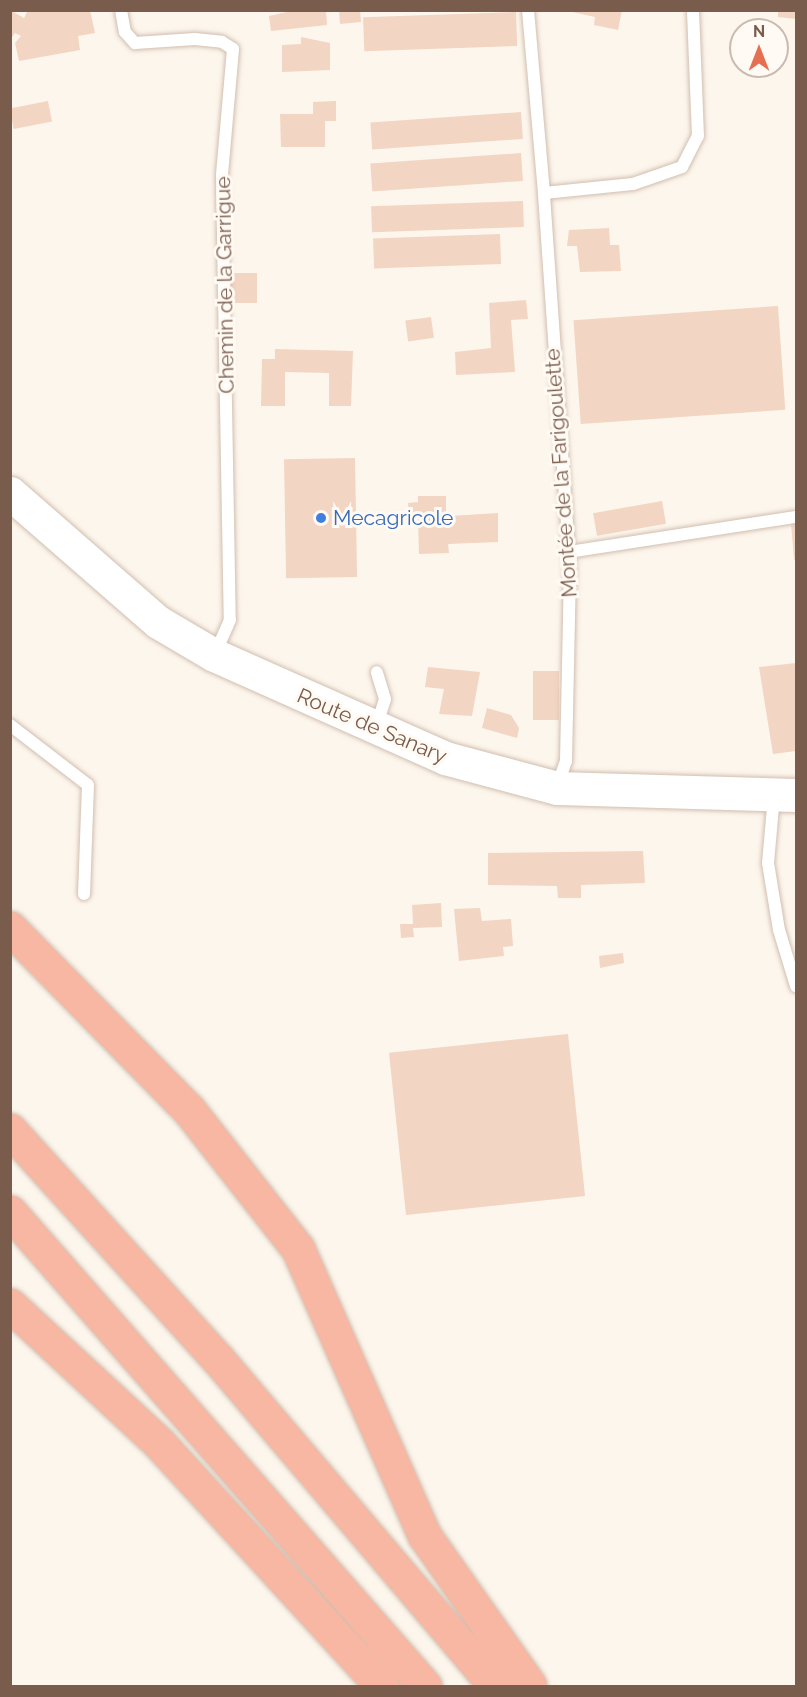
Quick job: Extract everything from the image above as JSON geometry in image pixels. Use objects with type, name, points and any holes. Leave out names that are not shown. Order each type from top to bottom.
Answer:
[{"type":"highway","points":[[10,928],[189,1110],[298,1249],[424,1535],[531,1686]]},
{"type":"highway","points":[[10,1130],[218,1359],[495,1686]]},
{"type":"highway","points":[[10,1212],[425,1686]]},
{"type":"highway","points":[[10,1305],[159,1443],[382,1686]]},
{"type":"main road","name":"Route de Sanary","points":[[10,493],[119,593],[214,655],[375,731],[502,777],[557,788],[789,803]]},
{"type":"main road","name":"Route de Sanary","points":[[10,518],[157,641],[376,747],[503,792],[558,801],[789,803]]},
{"type":"lane","name":"Chemin de la Garrigue","points":[[121,10],[125,32],[135,43],[195,39],[222,42],[233,49],[222,176],[230,620],[214,655]]},
{"type":"lane","name":"Montée de la Farigoulette","points":[[528,10],[544,193],[569,552],[566,761],[557,788]]},
{"type":"lane","points":[[544,193],[633,184],[682,167],[698,136],[693,10]]},
{"type":"lane","points":[[569,552],[796,517]]},
{"type":"lane","points":[[375,731],[385,699],[378,672]]},
{"type":"lane","points":[[10,724],[88,785],[84,894]]},
{"type":"lane","points":[[789,803],[768,863],[779,930],[796,986]]},
{"type":"building","points":[[10,10],[24,18],[27,12],[90,10],[95,33],[78,36],[80,50],[19,61],[15,43],[21,36],[15,33],[10,40]]},
{"type":"building","points":[[296,10],[326,10],[327,25],[271,31],[269,16]]},
{"type":"building","points":[[339,10],[360,10],[361,22],[340,24]]},
{"type":"building","points":[[563,10],[622,10],[618,30],[594,25],[595,17]]},
{"type":"building","points":[[778,10],[796,10],[796,19],[778,17]]},
{"type":"building","points":[[516,12],[517,46],[364,51],[363,17]]},
{"type":"building","points":[[301,37],[330,43],[330,70],[282,72],[282,45],[301,44]]},
{"type":"building","points":[[48,101],[52,122],[14,129],[10,108]]},
{"type":"building","points":[[336,101],[336,121],[325,121],[325,147],[281,147],[280,114],[313,114],[313,102]]},
{"type":"building","points":[[521,112],[523,139],[372,149],[370,123]]},
{"type":"building","points":[[521,153],[523,181],[372,191],[370,164]]},
{"type":"building","points":[[523,201],[524,227],[372,232],[371,206]]},
{"type":"building","points":[[609,228],[610,245],[619,245],[621,271],[580,272],[577,246],[567,246],[569,230]]},
{"type":"building","points":[[500,234],[501,264],[374,268],[373,238]]},
{"type":"building","points":[[231,273],[257,273],[257,303],[231,303]]},
{"type":"building","points":[[526,300],[528,319],[511,320],[515,372],[456,375],[455,352],[491,348],[489,303]]},
{"type":"building","points":[[778,306],[785,410],[581,424],[573,320]]},
{"type":"building","points":[[431,317],[434,338],[408,341],[405,321]]},
{"type":"building","points":[[275,349],[353,351],[351,406],[329,406],[329,373],[285,372],[285,406],[261,406],[262,359],[275,359]]},
{"type":"building","name":"Mecagricole","points":[[355,458],[357,577],[286,578],[284,459]]},
{"type":"building","points":[[418,496],[446,496],[446,512],[409,514],[408,503],[418,502]]},
{"type":"building","points":[[662,501],[666,524],[597,536],[593,513]]},
{"type":"building","points":[[498,513],[498,542],[448,544],[449,553],[419,554],[418,518]]},
{"type":"building","points":[[796,522],[796,559],[794,560],[791,523]]},
{"type":"building","points":[[796,663],[796,751],[773,754],[759,667]]},
{"type":"building","points":[[428,667],[480,672],[472,716],[439,714],[444,689],[425,687]]},
{"type":"building","points":[[533,671],[559,671],[559,720],[533,720]]},
{"type":"building","points":[[487,708],[511,715],[519,728],[517,738],[482,728]]},
{"type":"building","points":[[643,851],[645,883],[581,885],[581,898],[558,898],[557,886],[488,885],[488,853]]},
{"type":"building","points":[[441,903],[442,927],[413,928],[414,937],[401,938],[400,924],[413,924],[412,905]]},
{"type":"building","points":[[480,908],[482,921],[511,919],[513,946],[503,947],[504,956],[459,961],[454,909]]},
{"type":"building","points":[[623,953],[624,963],[600,968],[599,956]]},
{"type":"building","points":[[568,1034],[585,1196],[406,1215],[389,1053]]},
{"type":"place","name":"Mecagricole","points":[[321,518]]}]
